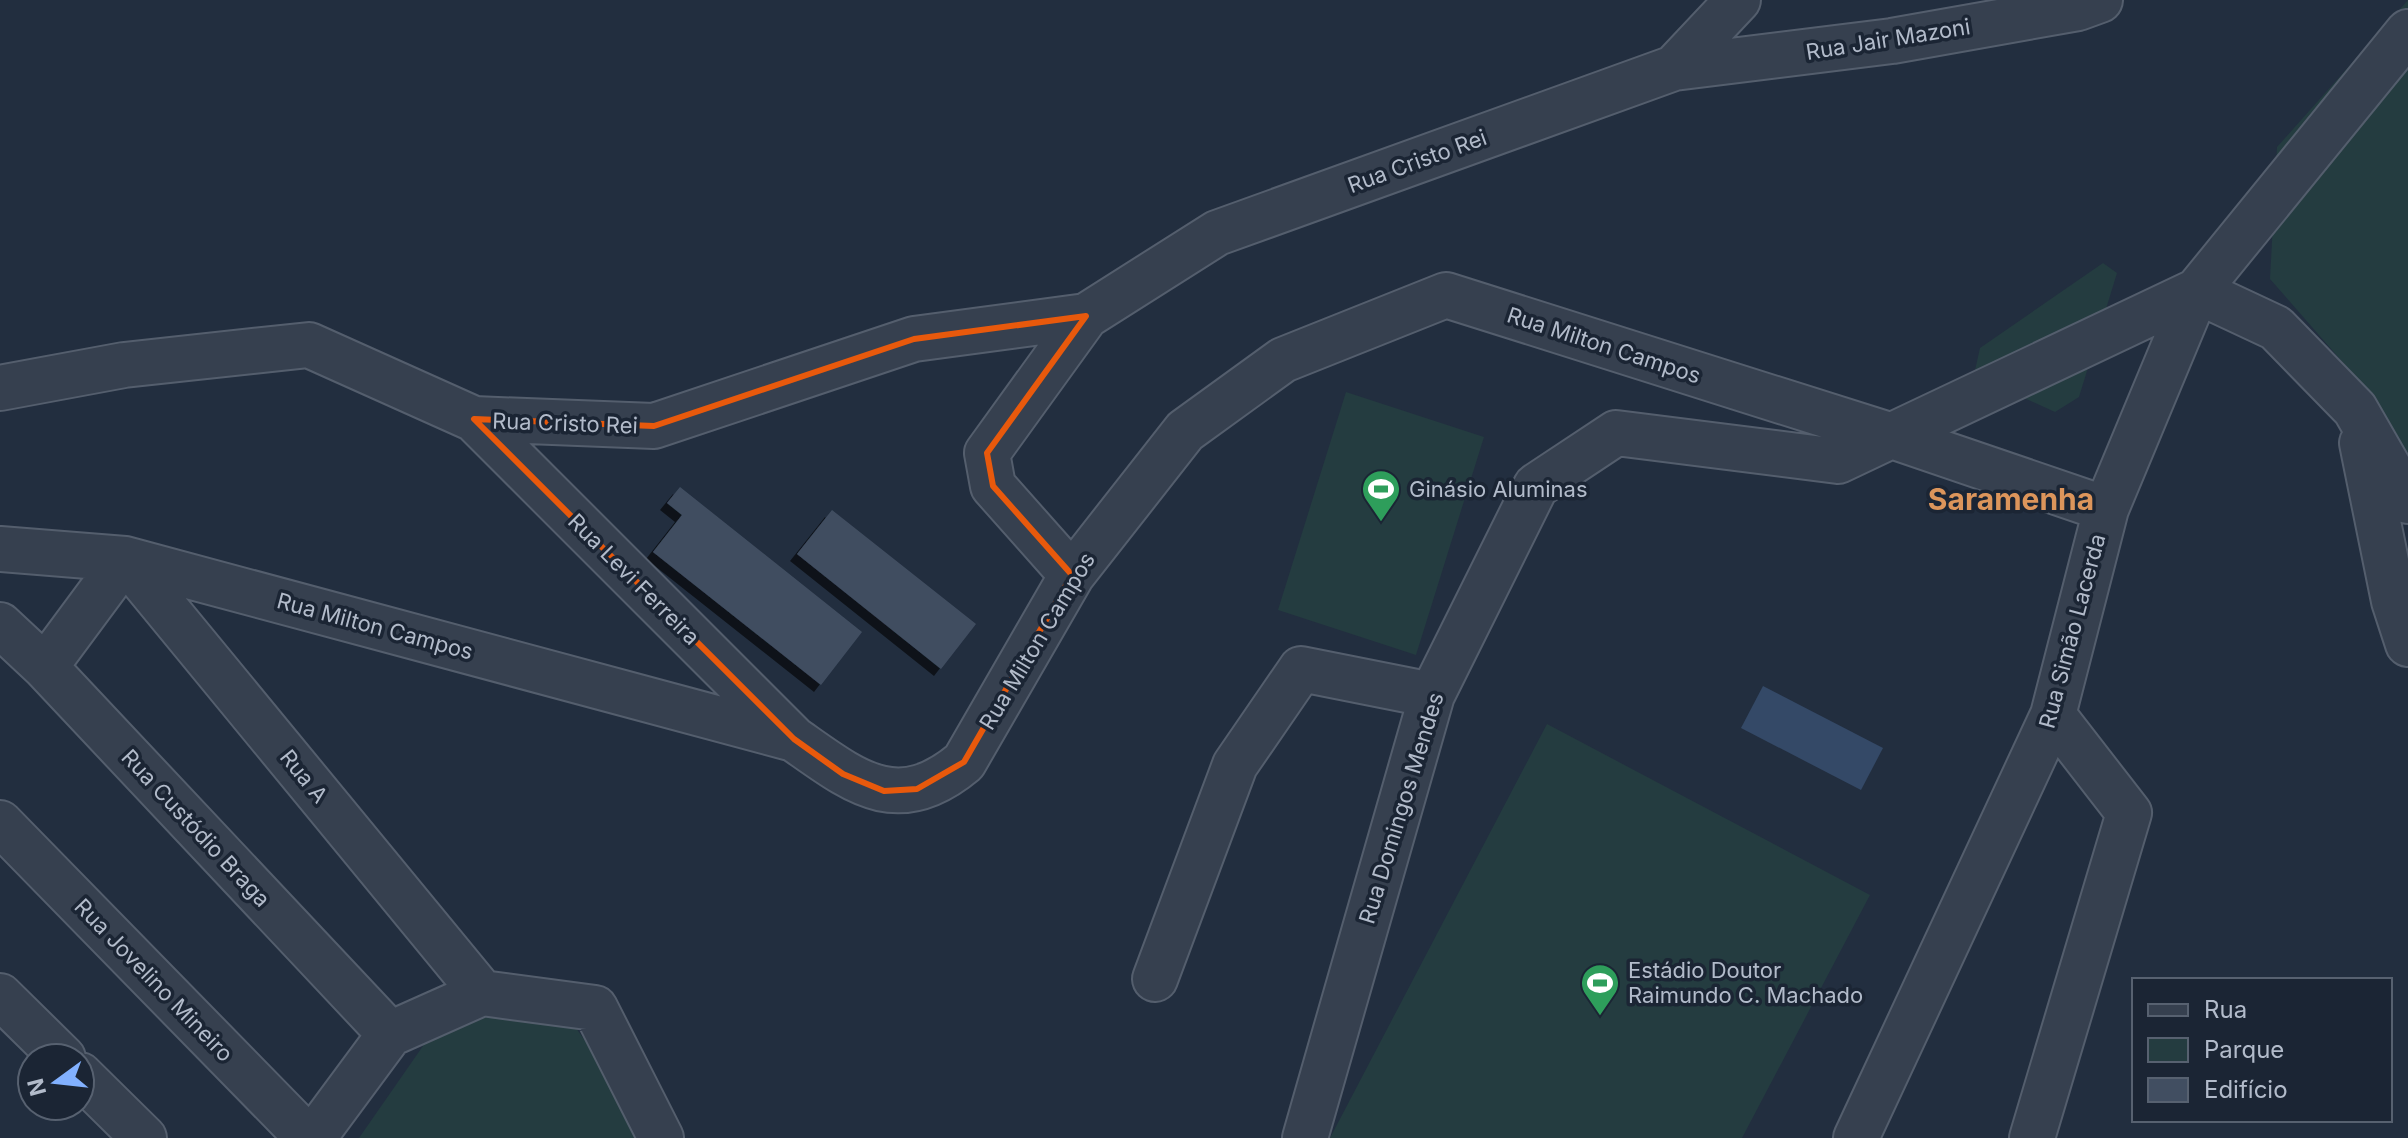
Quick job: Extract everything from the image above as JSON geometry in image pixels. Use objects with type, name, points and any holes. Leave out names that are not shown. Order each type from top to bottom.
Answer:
[{"type":"street","name":"Rua Cristo Rei","points":[[1072,575],[993,486],[987,453],[1086,316],[1217,233],[1674,68],[1738,0]]},
{"type":"street","name":"Rua Jair Mazoni","points":[[1674,68],[1892,41],[2078,8],[2100,0]]},
{"type":"street","name":"Rua Simão Lacerda","points":[[1856,1138],[2053,715],[2106,509],[2197,291],[2408,32]]},
{"type":"street","points":[[2197,291],[2276,328],[2355,409],[2408,501]]},
{"type":"street","name":"Rua Domingos Mendes","points":[[1305,1138],[1432,695],[1536,486],[1616,433],[1838,461],[2197,291]]},
{"type":"street","name":"Rua Milton Campos","points":[[0,549],[125,559],[794,739],[843,774],[884,791],[917,789],[944,779],[964,762],[1072,575],[1185,431],[1283,360],[1446,295],[1889,435],[2106,509]]},
{"type":"street","name":"Rua Cristo Rei","points":[[0,388],[124,365],[309,345],[474,419],[654,426],[914,339],[1086,316]]},
{"type":"street","points":[[2355,409],[2394,601],[2408,644]]},
{"type":"street","name":"Rua Levi Ferreira","points":[[474,419],[794,739]]},
{"type":"street","points":[[45,667],[125,559]]},
{"type":"street","name":"Rua A","points":[[125,559],[482,993]]},
{"type":"street","name":"Rua Custódio Braga","points":[[0,625],[45,667],[390,1034]]},
{"type":"street","points":[[1155,979],[1235,765],[1301,669],[1432,695]]},
{"type":"street","points":[[2032,1138],[2129,813],[2053,715]]},
{"type":"street","name":"Rua Jovelino Mineiro","points":[[0,823],[311,1138]]},
{"type":"street","points":[[311,1138],[390,1034],[482,993],[595,1008],[661,1138]]},
{"type":"street","points":[[3,1005],[45,1042]]},
{"type":"street","points":[[96,1091],[144,1138]]},
{"type":"highlighted area","points":[[1086,316],[987,453],[993,486],[1072,575],[964,762],[917,789],[884,791],[843,774],[794,739],[474,419],[654,426],[914,339]]},
{"type":"green space","points":[[2408,0],[2408,460],[2373,397],[2270,279],[2277,147]]},
{"type":"green space","points":[[2103,263],[2117,273],[2079,397],[2055,412],[1974,375],[1980,348]]},
{"type":"green space","name":"Ginásio Aluminas","points":[[1346,392],[1484,437],[1416,655],[1278,610]]},
{"type":"green space","name":"Estádio Doutor Raimundo C. Machado","points":[[1547,724],[1870,895],[1742,1138],[1330,1138]]},
{"type":"green space","points":[[473,974],[554,997],[654,1138],[359,1138]]},
{"type":"water","points":[[1763,686],[1883,748],[1861,790],[1741,728]]},
{"type":"building","points":[[680,487],[862,632],[821,685],[653,552],[682,515],[667,503]]},
{"type":"building","points":[[832,510],[976,624],[941,669],[797,554]]},
{"type":"place","name":"Ginásio Aluminas","points":[[1381,523]]},
{"type":"place","name":"Estádio Doutor Raimundo C. Machado","points":[[1600,1017]]},
{"type":"district","name":"Saramenha","points":[[2011,500]]}]
